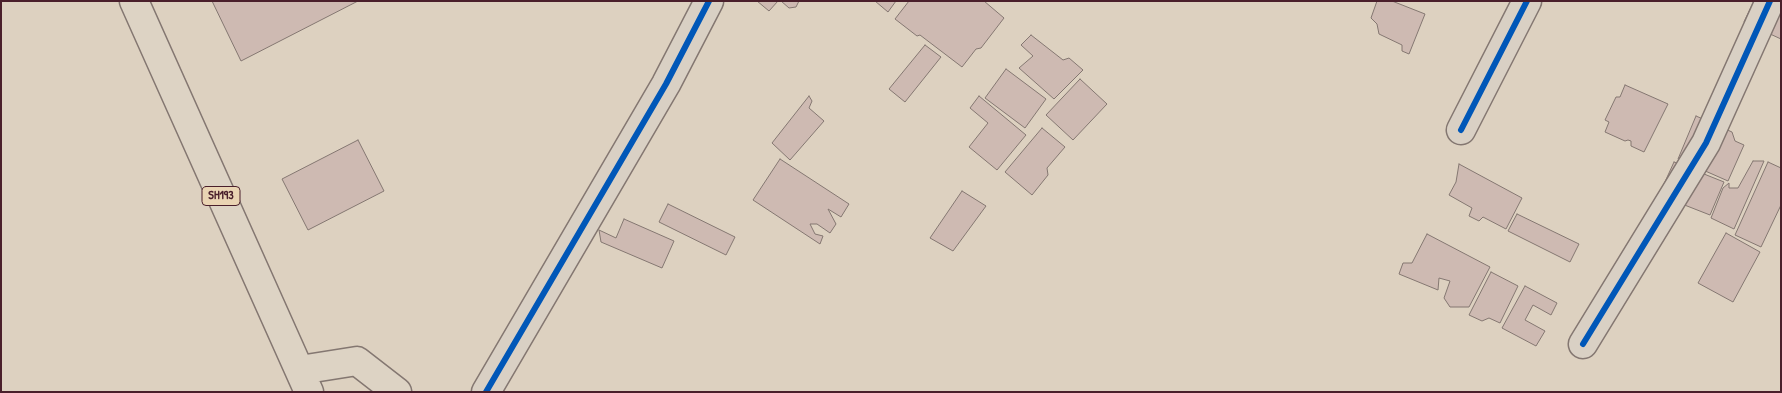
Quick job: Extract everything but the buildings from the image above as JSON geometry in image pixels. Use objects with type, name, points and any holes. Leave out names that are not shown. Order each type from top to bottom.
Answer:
[{"type":"main road","name":"SH193","points":[[134,1],[305,381]]},
{"type":"main road","points":[[305,381],[357,361],[397,392]]},
{"type":"street","points":[[486,392],[666,84],[709,1]]},
{"type":"street","points":[[1461,130],[1527,1]]},
{"type":"street","points":[[1583,344],[1706,143],[1770,1]]},
{"type":"cycle path","points":[[486,392],[666,84],[709,1]]},
{"type":"cycle path","points":[[1461,130],[1527,1]]},
{"type":"cycle path","points":[[1583,344],[1706,143],[1770,1]]}]
